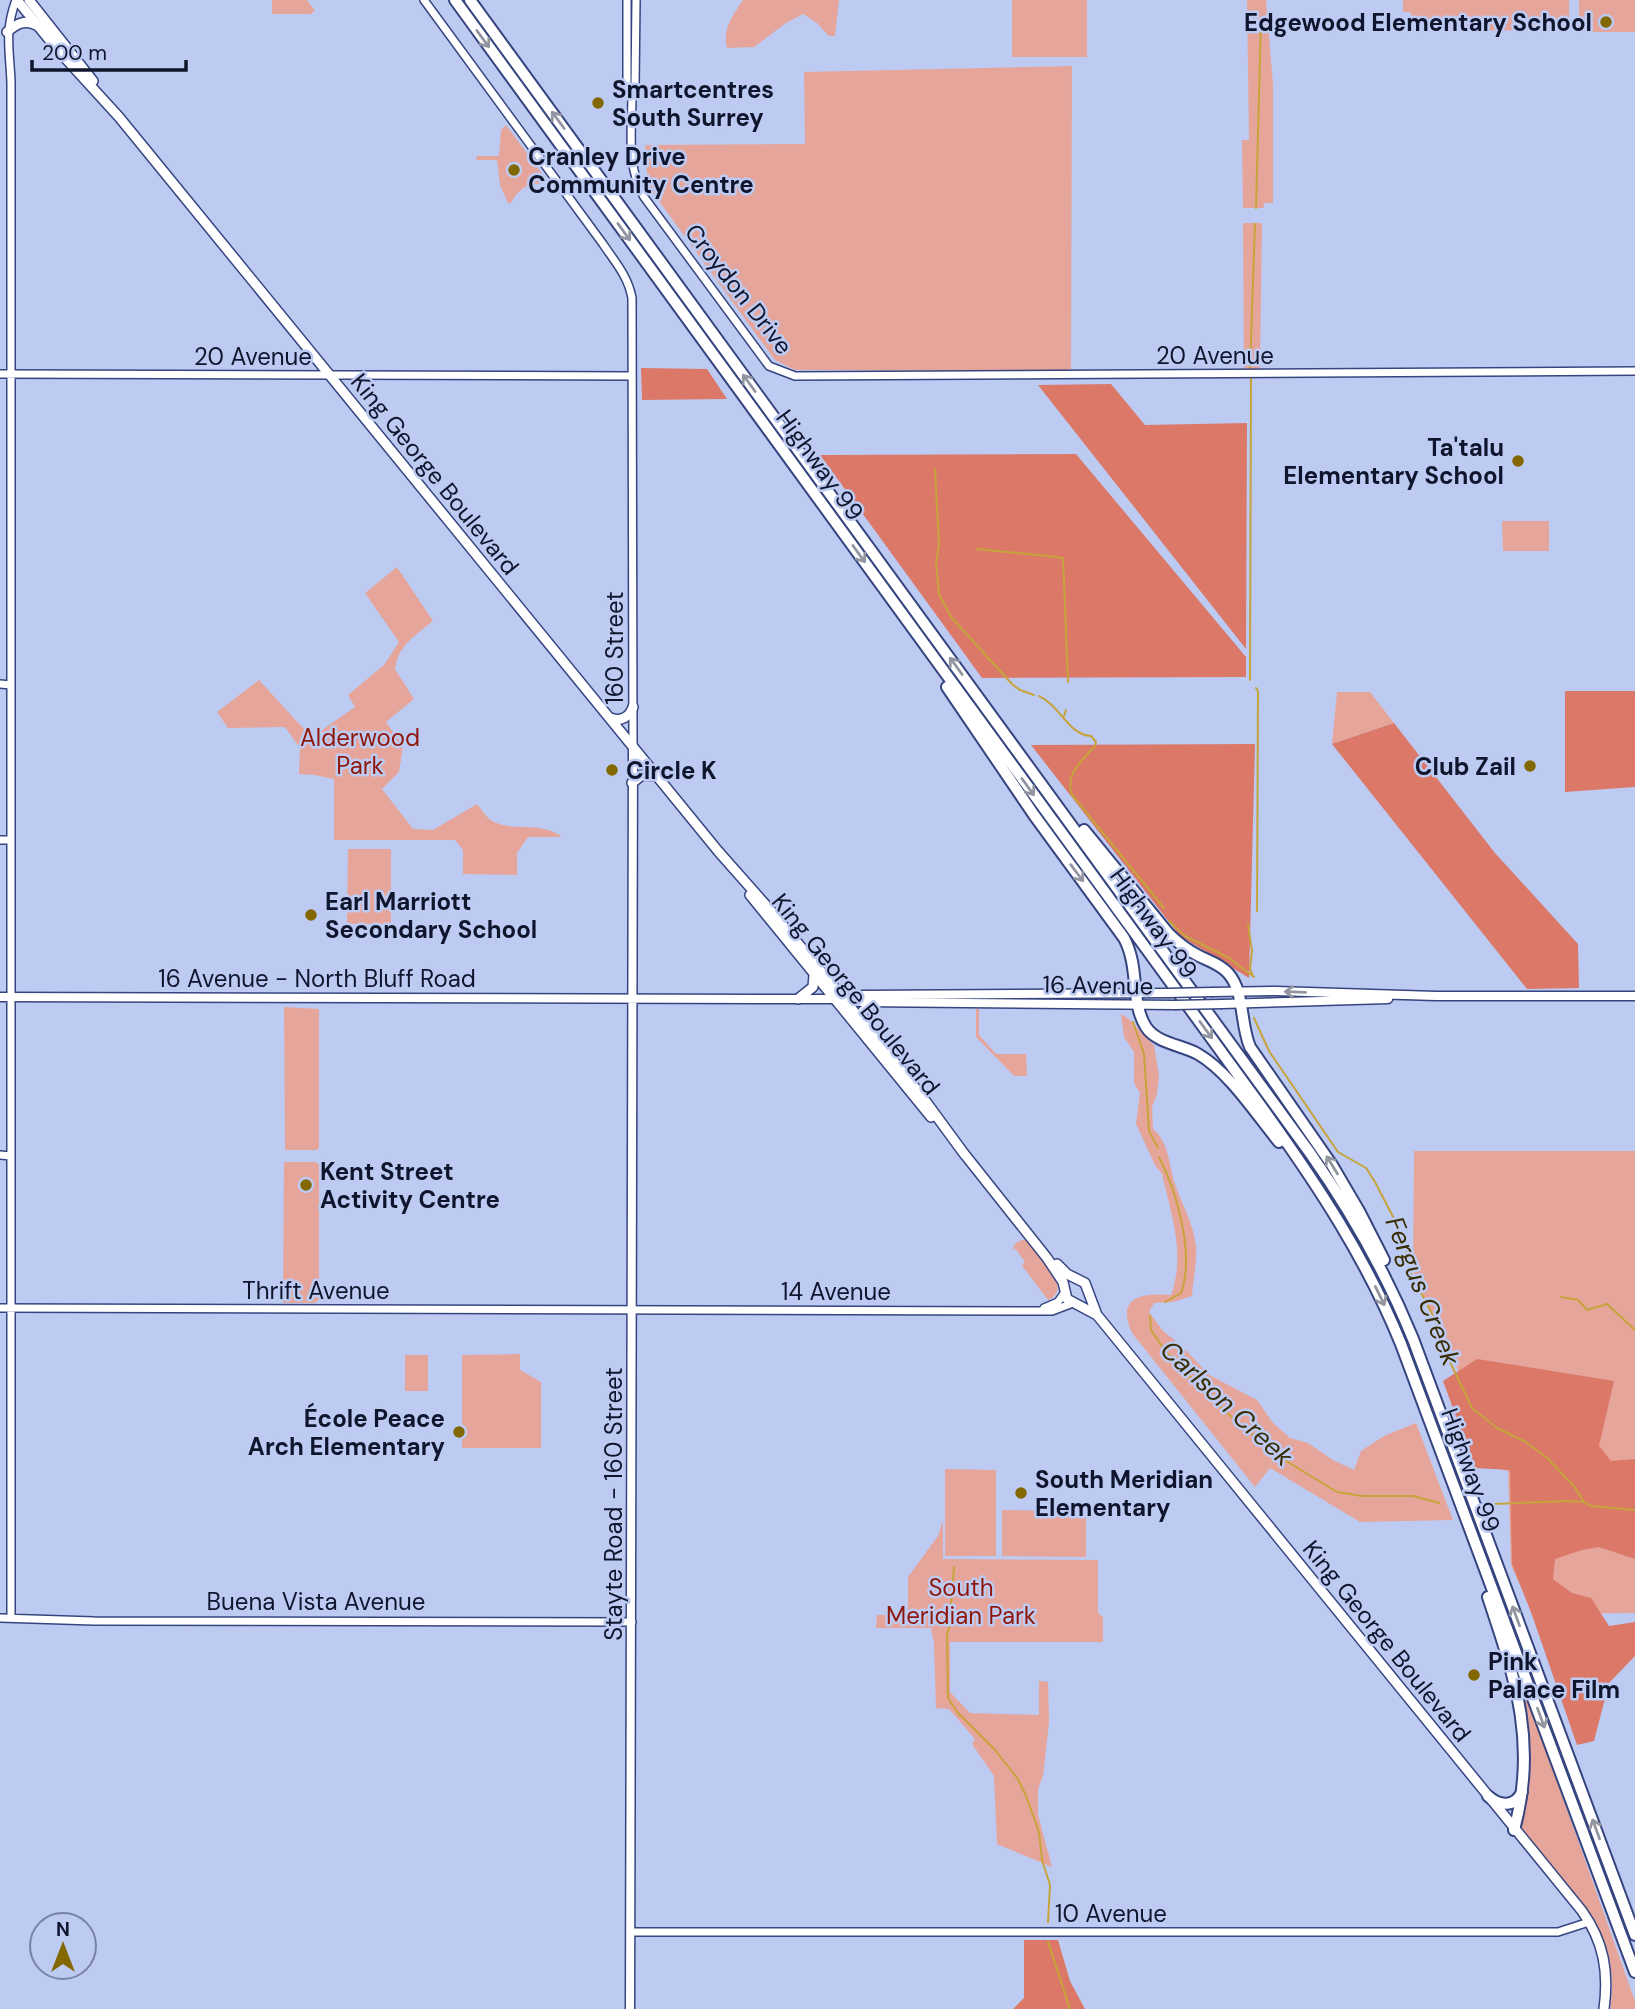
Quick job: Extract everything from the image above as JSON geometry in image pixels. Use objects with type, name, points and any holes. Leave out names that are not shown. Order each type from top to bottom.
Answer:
[{"type":"highway","name":"Highway 99","points":[[455,0],[1276,1127],[1348,1235],[1396,1331],[1635,1974]]},
{"type":"highway","name":"Highway 99","points":[[470,0],[1343,1201],[1392,1291],[1429,1383],[1635,1936]]},
{"type":"highway","points":[[873,573],[1013,785],[1124,938],[1134,963],[1144,1024],[1151,1033],[1205,1058],[1227,1078],[1296,1164],[1348,1235]]},
{"type":"highway","points":[[996,721],[1168,933],[1190,951],[1223,969],[1232,979],[1245,1034],[1254,1054],[1321,1147],[1352,1196],[1374,1239],[1406,1312],[1429,1383]]},
{"type":"highway","points":[[1457,1493],[1516,1685],[1523,1724],[1525,1779],[1514,1830]]},
{"type":"highway","points":[[1488,1796],[1499,1804],[1512,1803],[1521,1794],[1525,1779]]},
{"type":"highway","points":[[1619,1893],[1635,1930]]},
{"type":"main road","name":"King George Boulevard","points":[[17,0],[119,117]]},
{"type":"main road","name":"King George Boulevard","points":[[29,0],[119,117],[722,855],[772,912],[904,1086],[1027,1231],[1060,1277],[1065,1290]]},
{"type":"main road","points":[[7,32],[21,23],[29,22],[38,26]]},
{"type":"main road","points":[[611,718],[623,718],[632,713],[633,708]]},
{"type":"main road","name":"160 Street","points":[[633,746],[633,999]]},
{"type":"main road","points":[[632,783],[642,775],[658,776]]},
{"type":"main road","name":"King George Boulevard","points":[[722,855],[767,917],[814,975],[862,1022],[965,1155]]},
{"type":"main road","points":[[798,999],[809,993],[813,987],[814,975]]},
{"type":"main road","name":"16 Avenue","points":[[838,999],[863,995],[1213,992],[1635,996]]},
{"type":"main road","points":[[930,1002],[940,994]]},
{"type":"main road","points":[[1014,1002],[1037,995]]},
{"type":"main road","name":"16 Avenue","points":[[633,999],[838,999],[876,1002],[1139,1006],[1436,996]]},
{"type":"main road","name":"16 Avenue - North Bluff Road","points":[[0,997],[633,999]]},
{"type":"main road","name":"Stayte Road - 160 Street","points":[[630,2009],[633,999]]},
{"type":"main road","points":[[862,1022],[863,1011],[876,1002]]},
{"type":"main road","name":"King George Boulevard","points":[[1027,1231],[1067,1274],[1078,1280]]},
{"type":"main road","points":[[1078,1280],[1087,1287],[1088,1294],[1084,1301],[1075,1303],[1067,1299],[1065,1290],[1070,1282],[1078,1280]]},
{"type":"main road","name":"King George Boulevard","points":[[1088,1294],[1097,1315],[1589,1922],[1605,1960],[1607,1987],[1604,2009]]},
{"type":"main road","name":"King George Boulevard","points":[[1075,1303],[1097,1315]]},
{"type":"street","points":[[11,1618],[11,83],[7,32],[17,0]]},
{"type":"street","name":"160 Street","points":[[424,0],[626,277],[632,298],[633,746]]},
{"type":"street","points":[[627,0],[627,86],[632,94]]},
{"type":"street","points":[[632,94],[635,86],[636,0]]},
{"type":"street","name":"Croydon Drive","points":[[632,94],[632,166],[635,181],[644,197],[769,366],[795,376]]},
{"type":"street","name":"20 Avenue","points":[[795,376],[1635,371]]},
{"type":"street","name":"20 Avenue","points":[[0,374],[632,376]]},
{"type":"street","points":[[0,684],[11,685]]},
{"type":"street","points":[[0,840],[11,840]]},
{"type":"street","points":[[0,1155],[11,1156]]},
{"type":"street","points":[[1040,1310],[1058,1302],[1065,1290]]},
{"type":"street","name":"14 Avenue","points":[[633,1310],[1052,1311],[1075,1303]]},
{"type":"street","name":"Thrift Avenue","points":[[0,1308],[633,1310]]},
{"type":"street","name":"Buena Vista Avenue","points":[[0,1618],[94,1621],[632,1622]]},
{"type":"street","name":"10 Avenue","points":[[631,1931],[1558,1931],[1589,1922]]},
{"type":"green space","points":[[272,0],[307,0],[315,11],[310,14],[272,14]]},
{"type":"green space","points":[[743,0],[839,0],[835,36],[829,36],[817,23],[803,14],[754,47],[727,48],[727,28]]},
{"type":"green space","points":[[1012,0],[1087,0],[1087,57],[1012,57]]},
{"type":"green space","points":[[1247,0],[1266,0],[1273,84],[1273,203],[1265,203],[1263,208],[1243,208],[1242,140],[1249,140]]},
{"type":"green space","points":[[1403,0],[1569,0],[1569,30],[1418,31],[1410,12],[1403,12]]},
{"type":"green space","name":"Edgewood Elementary School","points":[[1579,0],[1635,0],[1635,32],[1579,32]]},
{"type":"green space","points":[[1072,66],[1071,371],[795,370],[775,360],[648,186],[645,145],[805,144],[804,72]]},
{"type":"green space","points":[[506,125],[549,183],[526,187],[511,203],[508,203],[500,185],[497,160],[476,160],[477,156],[499,156],[501,130]]},
{"type":"green space","points":[[1243,223],[1262,223],[1260,369],[1244,369]]},
{"type":"green space","points":[[1502,521],[1549,521],[1549,551],[1503,551]]},
{"type":"green space","name":"Alderwood Park","points":[[397,567],[433,621],[409,641],[397,661],[395,669],[414,699],[386,722],[403,746],[399,772],[382,789],[413,829],[433,830],[477,804],[490,820],[500,824],[544,829],[562,837],[528,837],[517,853],[517,875],[463,874],[463,850],[455,840],[334,840],[334,779],[299,774],[300,748],[285,727],[228,728],[217,712],[259,680],[302,727],[315,735],[355,707],[348,695],[384,665],[399,642],[365,593]]},
{"type":"green space","points":[[1337,692],[1370,692],[1394,723],[1332,744]]},
{"type":"green space","points":[[348,849],[391,849],[391,924],[347,924]]},
{"type":"green space","points":[[284,1007],[319,1009],[317,1150],[285,1150]]},
{"type":"green space","points":[[976,1009],[979,1009],[979,1035],[996,1054],[1026,1054],[1027,1076],[1014,1076],[976,1037]]},
{"type":"green space","points":[[1121,1014],[1154,1045],[1159,1076],[1152,1107],[1153,1129],[1165,1147],[1175,1184],[1193,1230],[1196,1247],[1192,1296],[1173,1302],[1154,1303],[1149,1312],[1163,1331],[1182,1346],[1209,1375],[1257,1400],[1273,1423],[1290,1438],[1308,1443],[1354,1470],[1361,1451],[1384,1436],[1416,1423],[1453,1520],[1360,1522],[1270,1468],[1255,1487],[1132,1333],[1128,1321],[1129,1304],[1142,1296],[1171,1295],[1177,1249],[1162,1174],[1136,1124],[1140,1093],[1134,1083],[1134,1052],[1124,1037]]},
{"type":"green space","points":[[1414,1151],[1635,1151],[1635,1613],[1533,1614],[1511,1565],[1508,1471],[1479,1465],[1477,1421],[1451,1352],[1448,1353],[1413,1271]]},
{"type":"green space","points":[[284,1162],[316,1162],[319,1165],[319,1299],[315,1303],[283,1303]]},
{"type":"green space","points":[[1027,1240],[1056,1279],[1058,1288],[1055,1295],[1048,1300],[1023,1267],[1025,1262],[1015,1248],[1011,1251],[1016,1243]]},
{"type":"green space","points":[[520,1354],[520,1370],[541,1382],[541,1448],[462,1448],[462,1355]]},
{"type":"green space","points":[[405,1355],[428,1355],[428,1391],[405,1391]]},
{"type":"green space","points":[[945,1469],[996,1470],[996,1556],[945,1556]]},
{"type":"green space","points":[[1002,1510],[1086,1511],[1086,1557],[1002,1556]]},
{"type":"green space","name":"South Meridian Park","points":[[943,1521],[943,1559],[1098,1560],[1098,1613],[1103,1617],[1103,1642],[950,1642],[950,1692],[970,1713],[1039,1715],[1039,1681],[1048,1682],[1049,1722],[1043,1776],[1038,1789],[1038,1815],[1052,1867],[997,1844],[994,1776],[972,1744],[975,1739],[949,1709],[936,1708],[931,1628],[876,1628],[877,1615],[908,1615],[908,1577],[938,1536]]},
{"type":"green space","points":[[1510,1649],[1635,2001],[1635,2009],[1610,2009],[1610,1964],[1597,1927],[1575,1894],[1520,1825],[1527,1780],[1527,1737],[1521,1694]]},
{"type":"shaded area","points":[[641,368],[707,369],[727,399],[642,400]]},
{"type":"shaded area","points":[[1111,384],[1145,425],[1247,423],[1246,649],[1038,385]]},
{"type":"shaded area","points":[[1076,454],[1246,657],[1246,677],[982,678],[820,455]]},
{"type":"shaded area","points":[[1565,691],[1635,691],[1635,787],[1565,792]]},
{"type":"shaded area","points":[[1394,723],[1495,853],[1578,944],[1579,988],[1527,989],[1332,744]]},
{"type":"shaded area","points":[[1255,744],[1249,978],[1180,936],[1031,745]]},
{"type":"shaded area","points":[[1477,1359],[1614,1381],[1599,1446],[1611,1461],[1635,1459],[1635,1559],[1599,1547],[1582,1550],[1555,1559],[1553,1579],[1572,1593],[1591,1598],[1609,1626],[1635,1622],[1635,1656],[1609,1683],[1594,1741],[1577,1745],[1512,1564],[1510,1470],[1475,1468],[1443,1381]]},
{"type":"shaded area","points":[[1024,1940],[1058,1940],[1070,1981],[1085,2009],[1013,2009],[1024,1998]]},
{"type":"waterway","points":[[1256,208],[1261,20]]},
{"type":"waterway","points":[[1250,369],[1255,224]]},
{"type":"waterway","points":[[1250,680],[1251,378]]},
{"type":"waterway","points":[[935,469],[939,594],[951,617],[1012,684],[1034,695]]},
{"type":"waterway","points":[[977,549],[1063,558],[1068,682]]},
{"type":"waterway","points":[[1256,688],[1257,911]]},
{"type":"waterway","name":"Carlson Creek","points":[[1039,696],[1053,706],[1076,731],[1091,736],[1096,742],[1073,774],[1070,787],[1072,795],[1164,908]]},
{"type":"waterway","points":[[1064,716],[1066,710]]},
{"type":"waterway","points":[[1169,921],[1185,936],[1229,958],[1254,977]]},
{"type":"waterway","points":[[1248,924],[1252,951],[1250,969],[1253,976]]},
{"type":"waterway","name":"Fergus Creek","points":[[1254,1018],[1269,1051],[1338,1152],[1366,1168],[1375,1182],[1403,1236],[1411,1273],[1435,1320],[1442,1345],[1472,1408],[1497,1428],[1526,1442],[1547,1458],[1574,1486],[1584,1502]]},
{"type":"waterway","name":"Carlson Creek","points":[[1133,1022],[1144,1054],[1149,1131],[1158,1148]]},
{"type":"waterway","name":"Carlson Creek","points":[[1159,1157],[1178,1205],[1186,1261],[1181,1293],[1165,1302]]},
{"type":"waterway","points":[[1561,1297],[1578,1300],[1587,1310],[1607,1304],[1635,1330]]},
{"type":"waterway","name":"Carlson Creek","points":[[1150,1316],[1151,1330],[1166,1352],[1220,1407],[1278,1456],[1337,1492],[1362,1496],[1413,1496],[1439,1503]]},
{"type":"waterway","name":"Carlson Creek","points":[[1492,1504],[1567,1501],[1635,1510]]},
{"type":"waterway","points":[[950,1617],[954,1567]]},
{"type":"waterway","points":[[950,1624],[947,1635],[948,1698],[958,1713],[995,1750],[1018,1779],[1026,1796],[1039,1832],[1042,1860],[1050,1885],[1048,1922]]},
{"type":"waterway","points":[[1048,1942],[1070,2009]]},
{"type":"place","name":"Edgewood Elementary School","points":[[1606,22]]},
{"type":"place","name":"Smartcentres South Surrey","points":[[598,103]]},
{"type":"place","name":"Cranley Drive Community Centre","points":[[514,170]]},
{"type":"place","name":"Ta'talu Elementary School","points":[[1518,461]]},
{"type":"place","name":"Club Zail","points":[[1530,766]]},
{"type":"place","name":"Circle K","points":[[612,770]]},
{"type":"place","name":"Earl Marriott Secondary School","points":[[311,915]]},
{"type":"place","name":"Kent Street Activity Centre","points":[[306,1185]]},
{"type":"place","name":"École Peace Arch Elementary","points":[[459,1432]]},
{"type":"place","name":"South Meridian Elementary","points":[[1021,1493]]},
{"type":"place","name":"Pink Palace Film","points":[[1474,1675]]}]
